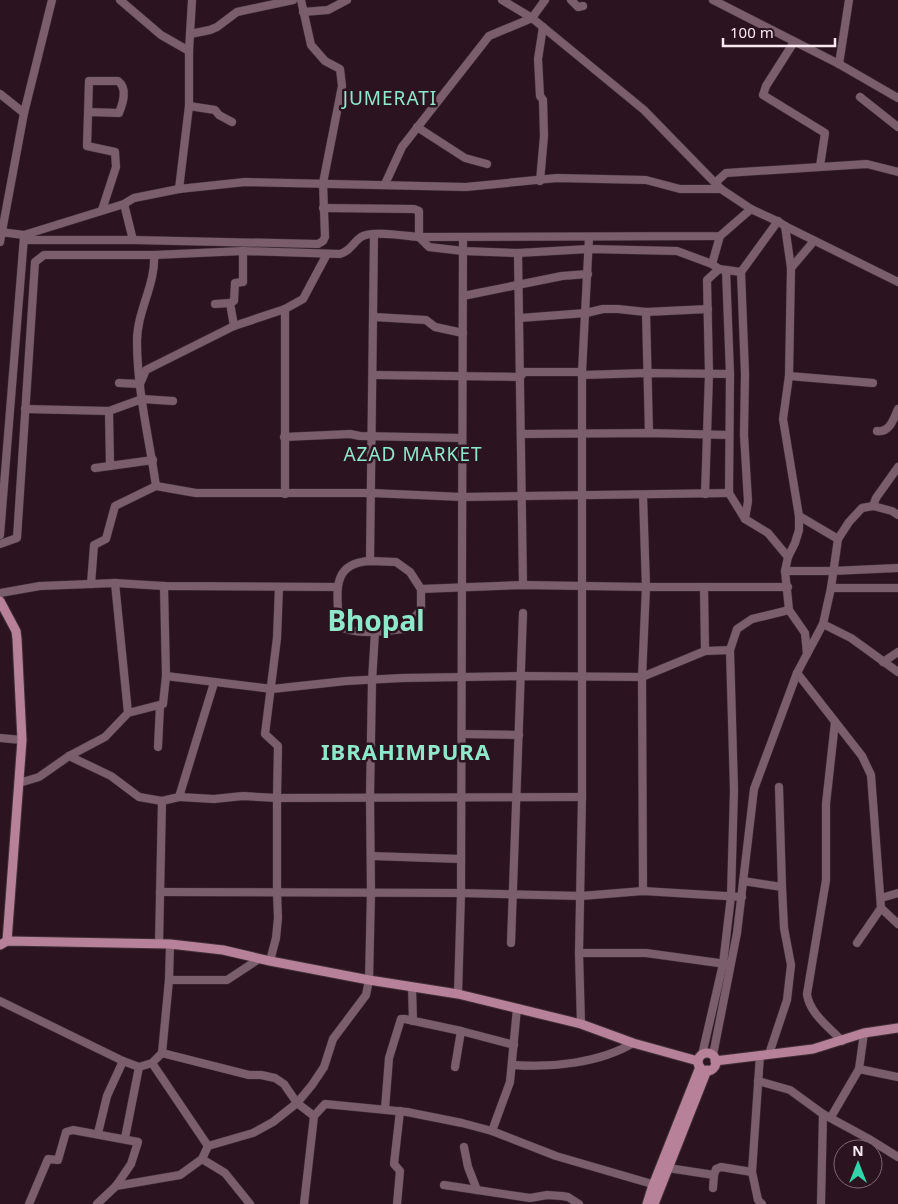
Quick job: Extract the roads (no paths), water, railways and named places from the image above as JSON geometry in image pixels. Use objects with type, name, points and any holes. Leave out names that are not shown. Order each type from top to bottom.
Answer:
[{"type":"main road","points":[[0,601],[16,631],[22,740],[3,942],[170,944],[223,950],[369,980],[458,994],[581,1024],[633,1043],[714,1066],[714,1058]]},
{"type":"main road","points":[[654,1204],[657,1185],[706,1053],[714,1058],[765,1055],[813,1049],[864,1033],[898,1028]]},
{"type":"main road","points":[[647,1204],[668,1168],[702,1063]]},
{"type":"street","points":[[0,242],[3,214],[24,113],[52,0]]},
{"type":"street","points":[[120,0],[161,35],[189,50]]},
{"type":"street","points":[[179,189],[189,106],[189,50],[192,0]]},
{"type":"street","points":[[190,34],[217,27],[251,4],[292,0]]},
{"type":"street","points":[[1,232],[24,238],[318,244],[323,241],[325,237],[323,183],[342,86],[340,69],[325,61],[311,45],[301,0]]},
{"type":"street","points":[[303,12],[328,10],[347,0]]},
{"type":"street","points":[[502,0],[532,18],[644,110],[718,185],[751,209],[898,282]]},
{"type":"street","points":[[385,184],[402,147],[489,36],[532,18],[545,0]]},
{"type":"street","points":[[571,0],[578,8],[583,6]]},
{"type":"street","points":[[713,0],[839,64],[898,98]]},
{"type":"street","points":[[839,64],[849,0]]},
{"type":"street","points":[[540,181],[544,136],[538,49],[543,27]]},
{"type":"street","points":[[794,42],[766,86],[763,95],[825,133],[820,166]]},
{"type":"street","points":[[88,112],[119,113],[124,86],[118,81],[89,81],[88,112],[87,146],[115,152],[116,167],[102,210]]},
{"type":"street","points":[[0,94],[24,113]]},
{"type":"street","points":[[860,97],[898,127]]},
{"type":"street","points":[[189,106],[215,110],[218,115],[232,122]]},
{"type":"street","points":[[418,127],[465,158],[487,164]]},
{"type":"street","points":[[24,238],[124,204],[134,198],[179,189],[245,182],[466,186],[557,178],[646,180],[680,189],[718,185],[726,174],[820,166],[867,164],[898,172]]},
{"type":"street","points":[[124,204],[132,240]]},
{"type":"street","points":[[323,208],[414,209],[419,211],[419,237],[429,247],[463,251],[518,252],[589,249],[677,251],[719,267],[741,272]]},
{"type":"street","points":[[0,544],[17,538],[35,262],[44,255],[154,255],[244,251],[327,254],[346,252],[361,236],[374,234],[419,237],[720,236],[751,209]]},
{"type":"street","points":[[745,519],[748,501],[744,435],[745,374],[741,272],[778,221]]},
{"type":"street","points":[[785,226],[790,268],[789,376],[783,419],[799,516],[799,530],[788,557],[785,571],[789,610],[805,633],[807,654]]},
{"type":"street","points":[[370,561],[374,234]]},
{"type":"street","points":[[720,236],[719,267],[730,374],[729,493],[745,519],[768,533],[788,557]]},
{"type":"street","points":[[458,994],[462,796],[463,237]]},
{"type":"street","points":[[581,1024],[579,953],[583,677],[582,373],[589,237]]},
{"type":"street","points":[[0,535],[24,238]]},
{"type":"street","points":[[790,268],[814,241]]},
{"type":"street","points":[[215,304],[230,304],[234,301],[235,283],[243,282],[244,251]]},
{"type":"street","points":[[518,252],[523,585]]},
{"type":"street","points":[[140,384],[146,370],[234,326],[285,309],[303,299],[327,254]]},
{"type":"street","points":[[154,255],[155,267],[139,322],[137,341],[140,384],[156,486]]},
{"type":"street","points":[[705,494],[709,374],[707,280],[719,267]]},
{"type":"street","points":[[463,296],[562,276],[588,274]]},
{"type":"street","points":[[230,304],[234,326]]},
{"type":"street","points":[[285,309],[285,494]]},
{"type":"street","points":[[520,318],[618,309],[646,312],[708,309]]},
{"type":"street","points":[[646,312],[649,433]]},
{"type":"street","points":[[374,317],[426,320],[435,327],[463,332]]},
{"type":"street","points":[[520,377],[524,372],[730,374]]},
{"type":"street","points":[[373,375],[520,377]]},
{"type":"street","points":[[789,376],[873,383]]},
{"type":"street","points":[[119,384],[140,384]]},
{"type":"street","points":[[25,409],[109,411],[142,399],[173,401]]},
{"type":"street","points":[[877,431],[887,430],[898,409]]},
{"type":"street","points":[[109,411],[110,466]]},
{"type":"street","points":[[522,434],[649,433],[729,435]]},
{"type":"street","points":[[284,437],[350,434],[462,438]]},
{"type":"street","points":[[95,468],[153,460]]},
{"type":"street","points":[[873,506],[876,498],[898,467]]},
{"type":"street","points":[[91,584],[94,545],[106,539],[115,506],[156,486],[196,492],[285,494],[372,493],[462,496],[729,493]]},
{"type":"street","points":[[643,891],[642,677],[646,587],[644,495]]},
{"type":"street","points":[[714,1058],[742,897],[754,789],[796,673],[823,624],[831,588],[838,539],[849,522],[862,508],[873,506],[892,511],[898,515]]},
{"type":"street","points":[[799,516],[838,539]]},
{"type":"street","points":[[370,561],[396,562],[410,572],[421,589],[421,610],[414,620],[404,628],[375,632],[344,628],[339,626],[337,588],[341,576],[348,565],[370,561]]},
{"type":"street","points":[[785,571],[898,568]]},
{"type":"street","points":[[115,583],[128,713]]},
{"type":"street","points":[[0,594],[40,586],[115,583],[164,586],[337,588]]},
{"type":"street","points":[[421,589],[523,585],[788,587]]},
{"type":"street","points":[[158,747],[160,706],[163,704],[166,676],[164,586]]},
{"type":"street","points":[[270,961],[276,938],[278,918],[276,893],[276,798],[278,746],[265,734],[277,638],[279,587]]},
{"type":"street","points":[[704,587],[705,651]]},
{"type":"street","points":[[831,588],[898,588]]},
{"type":"street","points":[[702,1063],[723,964],[731,896],[734,790],[730,650],[736,629],[752,619],[789,610]]},
{"type":"street","points":[[512,943],[523,613]]},
{"type":"street","points":[[823,624],[851,638],[898,672]]},
{"type":"street","points":[[116,1186],[180,1175],[202,1159],[208,1146],[254,1133],[273,1122],[297,1103],[312,1086],[324,1067],[333,1039],[366,995],[369,980],[372,681],[375,632]]},
{"type":"street","points":[[166,676],[272,690],[346,681],[402,678],[521,676],[642,677],[705,651],[730,650]]},
{"type":"street","points":[[883,662],[898,652]]},
{"type":"street","points":[[796,673],[862,756],[871,775],[881,908],[857,943]]},
{"type":"street","points":[[179,797],[214,683]]},
{"type":"street","points":[[19,784],[38,778],[69,756],[105,737],[128,713],[160,706]]},
{"type":"street","points":[[835,722],[826,804],[826,880],[807,994],[808,1003],[813,1011],[842,1041]]},
{"type":"street","points":[[462,734],[519,735]]},
{"type":"street","points":[[0,738],[22,740]]},
{"type":"street","points":[[69,756],[111,776],[138,797],[162,801],[179,797],[214,799],[242,796],[276,798],[582,797]]},
{"type":"street","points":[[762,1204],[758,1200],[752,1172],[758,1081],[765,1055],[787,1000],[791,965],[784,928],[779,787]]},
{"type":"street","points":[[159,944],[162,801]]},
{"type":"street","points":[[731,847],[747,849]]},
{"type":"street","points":[[371,856],[461,859]]},
{"type":"street","points":[[743,881],[782,888]]},
{"type":"street","points":[[160,892],[461,893],[581,896],[643,891],[742,897]]},
{"type":"street","points":[[881,898],[898,893]]},
{"type":"street","points":[[881,908],[898,924]]},
{"type":"street","points":[[0,1001],[123,1061],[140,1067],[152,1063],[162,1053],[169,980],[170,944]]},
{"type":"street","points":[[579,953],[646,954],[731,965]]},
{"type":"street","points":[[169,980],[227,980],[260,959]]},
{"type":"street","points":[[412,988],[413,1021]]},
{"type":"street","points":[[492,1131],[510,1082],[517,1008]]},
{"type":"street","points":[[386,1109],[389,1058],[400,1021],[406,1019],[514,1045]]},
{"type":"street","points":[[455,1067],[461,1031]]},
{"type":"street","points":[[821,1204],[827,1115],[859,1069],[864,1033]]},
{"type":"street","points":[[513,1065],[532,1067],[566,1064],[619,1052],[633,1043]]},
{"type":"street","points":[[162,1053],[249,1075],[275,1078],[284,1084],[297,1103],[314,1116]]},
{"type":"street","points":[[98,1133],[107,1096],[123,1061]]},
{"type":"street","points":[[152,1063],[208,1146]]},
{"type":"street","points":[[125,1138],[140,1067]]},
{"type":"street","points":[[859,1069],[898,1077]]},
{"type":"street","points":[[758,1081],[790,1090],[827,1115],[898,1157]]},
{"type":"street","points":[[304,1204],[314,1116],[325,1104],[386,1109],[462,1123],[492,1131],[556,1156],[657,1185]]},
{"type":"street","points":[[397,1204],[400,1171],[394,1164],[400,1111]]},
{"type":"street","points":[[29,1204],[48,1159],[58,1160],[66,1132],[73,1130],[98,1133],[138,1142],[131,1164],[116,1186],[97,1204]]},
{"type":"street","points":[[464,1147],[468,1167],[477,1190]]},
{"type":"street","points":[[202,1159],[225,1172],[250,1204]]},
{"type":"street","points":[[713,1188],[716,1169],[721,1167],[752,1172]]},
{"type":"street","points":[[668,1168],[714,1175]]},
{"type":"street","points":[[444,1186],[530,1198],[547,1195],[562,1196],[568,1197],[579,1204]]},
{"type":"district","name":"JUMERATI","points":[[390,98]]},
{"type":"district","name":"AZAD MARKET","points":[[413,454]]},
{"type":"district","name":"Bhopal","points":[[376,621]]},
{"type":"district","name":"IBRAHIMPURA","points":[[406,752]]}]
